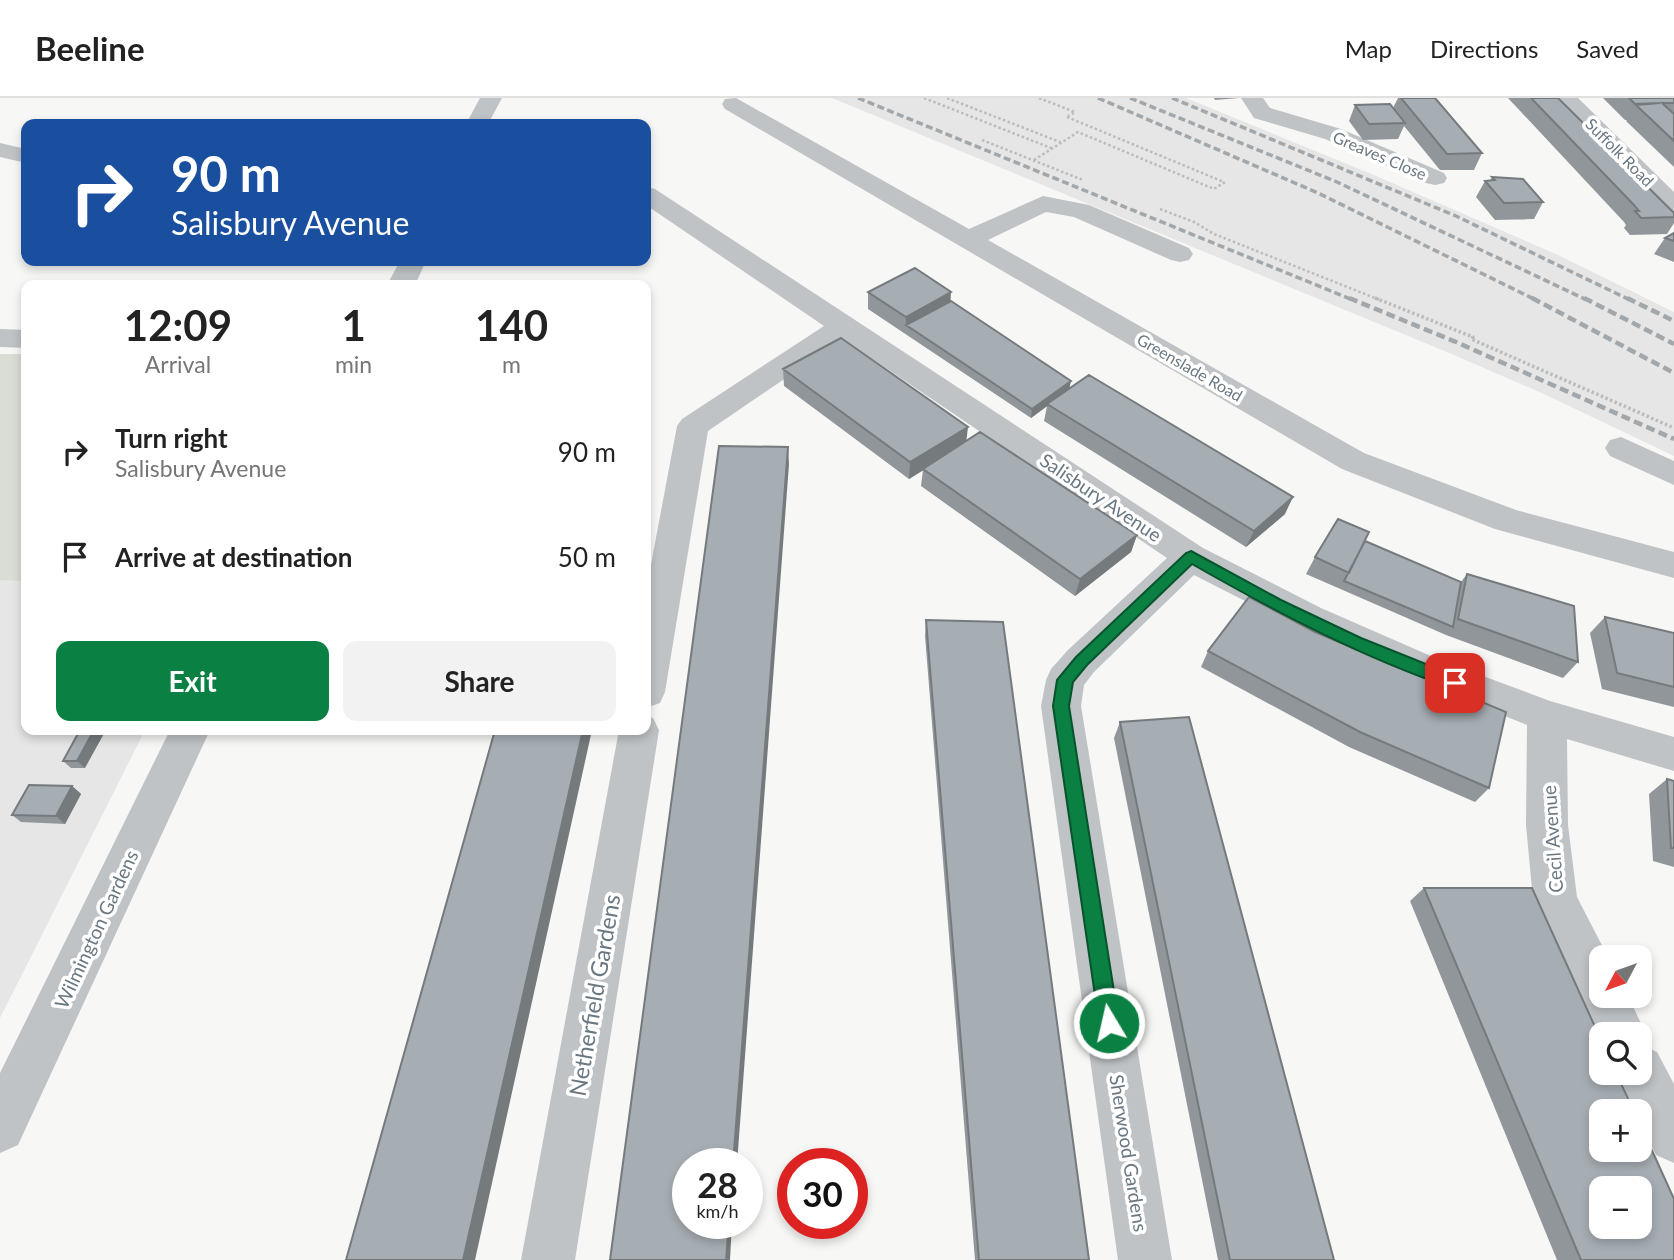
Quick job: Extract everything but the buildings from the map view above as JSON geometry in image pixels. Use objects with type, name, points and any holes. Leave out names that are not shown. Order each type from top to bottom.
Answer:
[{"type":"street","points":[[480,119],[491,98]]},
{"type":"street","name":"Greaves Close","points":[[1252,98],[1262,113],[1292,124],[1334,134],[1436,178]]},
{"type":"street","name":"Suffolk Road","points":[[1565,98],[1674,206]]},
{"type":"street","name":"Greenslade Road","points":[[733,104],[1353,461],[1507,520],[1674,565]]},
{"type":"street","points":[[0,150],[21,155]]},
{"type":"street","name":"Salisbury Avenue","points":[[651,197],[1191,557],[1275,604],[1355,643],[1546,717],[1674,754]]},
{"type":"street","points":[[968,239],[1043,204],[1063,205],[1181,254]]},
{"type":"street","points":[[651,664],[693,426],[825,337],[846,326]]},
{"type":"street","points":[[0,338],[21,339]]},
{"type":"street","points":[[1621,448],[1674,474]]},
{"type":"street","name":"Sherwood Gardens","points":[[1145,1260],[1061,706],[1065,680],[1081,661],[1191,557]]},
{"type":"street","name":"Cecil Avenue","points":[[1546,717],[1547,825],[1555,900],[1589,968]]},
{"type":"street","name":"Wilmington Gardens","points":[[0,1127],[188,735]]},
{"type":"street","name":"Netherfield Gardens","points":[[548,1260],[638,735]]},
{"type":"street","points":[[1648,1085],[1674,1138]]},
{"type":"path","points":[[923,98],[1052,149]]},
{"type":"path","points":[[947,98],[1061,143]]},
{"type":"path","points":[[1033,161],[1078,132],[1214,189],[1225,183],[1067,117],[1075,112],[1039,98]]},
{"type":"path","points":[[982,140],[1092,184]]},
{"type":"path","points":[[1156,208],[1195,222],[1214,234],[1473,337],[1471,339],[1674,428]]},
{"type":"shaded area","points":[[832,98],[1186,98],[1374,175],[1558,255],[1674,312],[1674,456],[1544,394],[1447,352]]},
{"type":"shaded area","points":[[0,354],[21,354],[21,735],[142,735],[0,1018]]},
{"type":"shaded area","points":[[0,354],[21,354],[21,581],[0,580]]},
{"type":"railway","points":[[858,98],[1353,300]]},
{"type":"railway","points":[[1098,98],[1318,193],[1533,299]]},
{"type":"railway","points":[[1130,98],[1337,182],[1587,300]]},
{"type":"railway","points":[[1172,98],[1456,216],[1630,300]]},
{"type":"railway","points":[[1349,298],[1456,342],[1674,439]]},
{"type":"railway","points":[[1584,298],[1674,344]]},
{"type":"railway","points":[[1627,298],[1674,321]]},
{"type":"railway","points":[[1533,299],[1674,373]]},
{"type":"route","points":[[1109,1023],[1061,706],[1065,680],[1081,661],[1191,557],[1275,604],[1355,643],[1455,683]]}]
